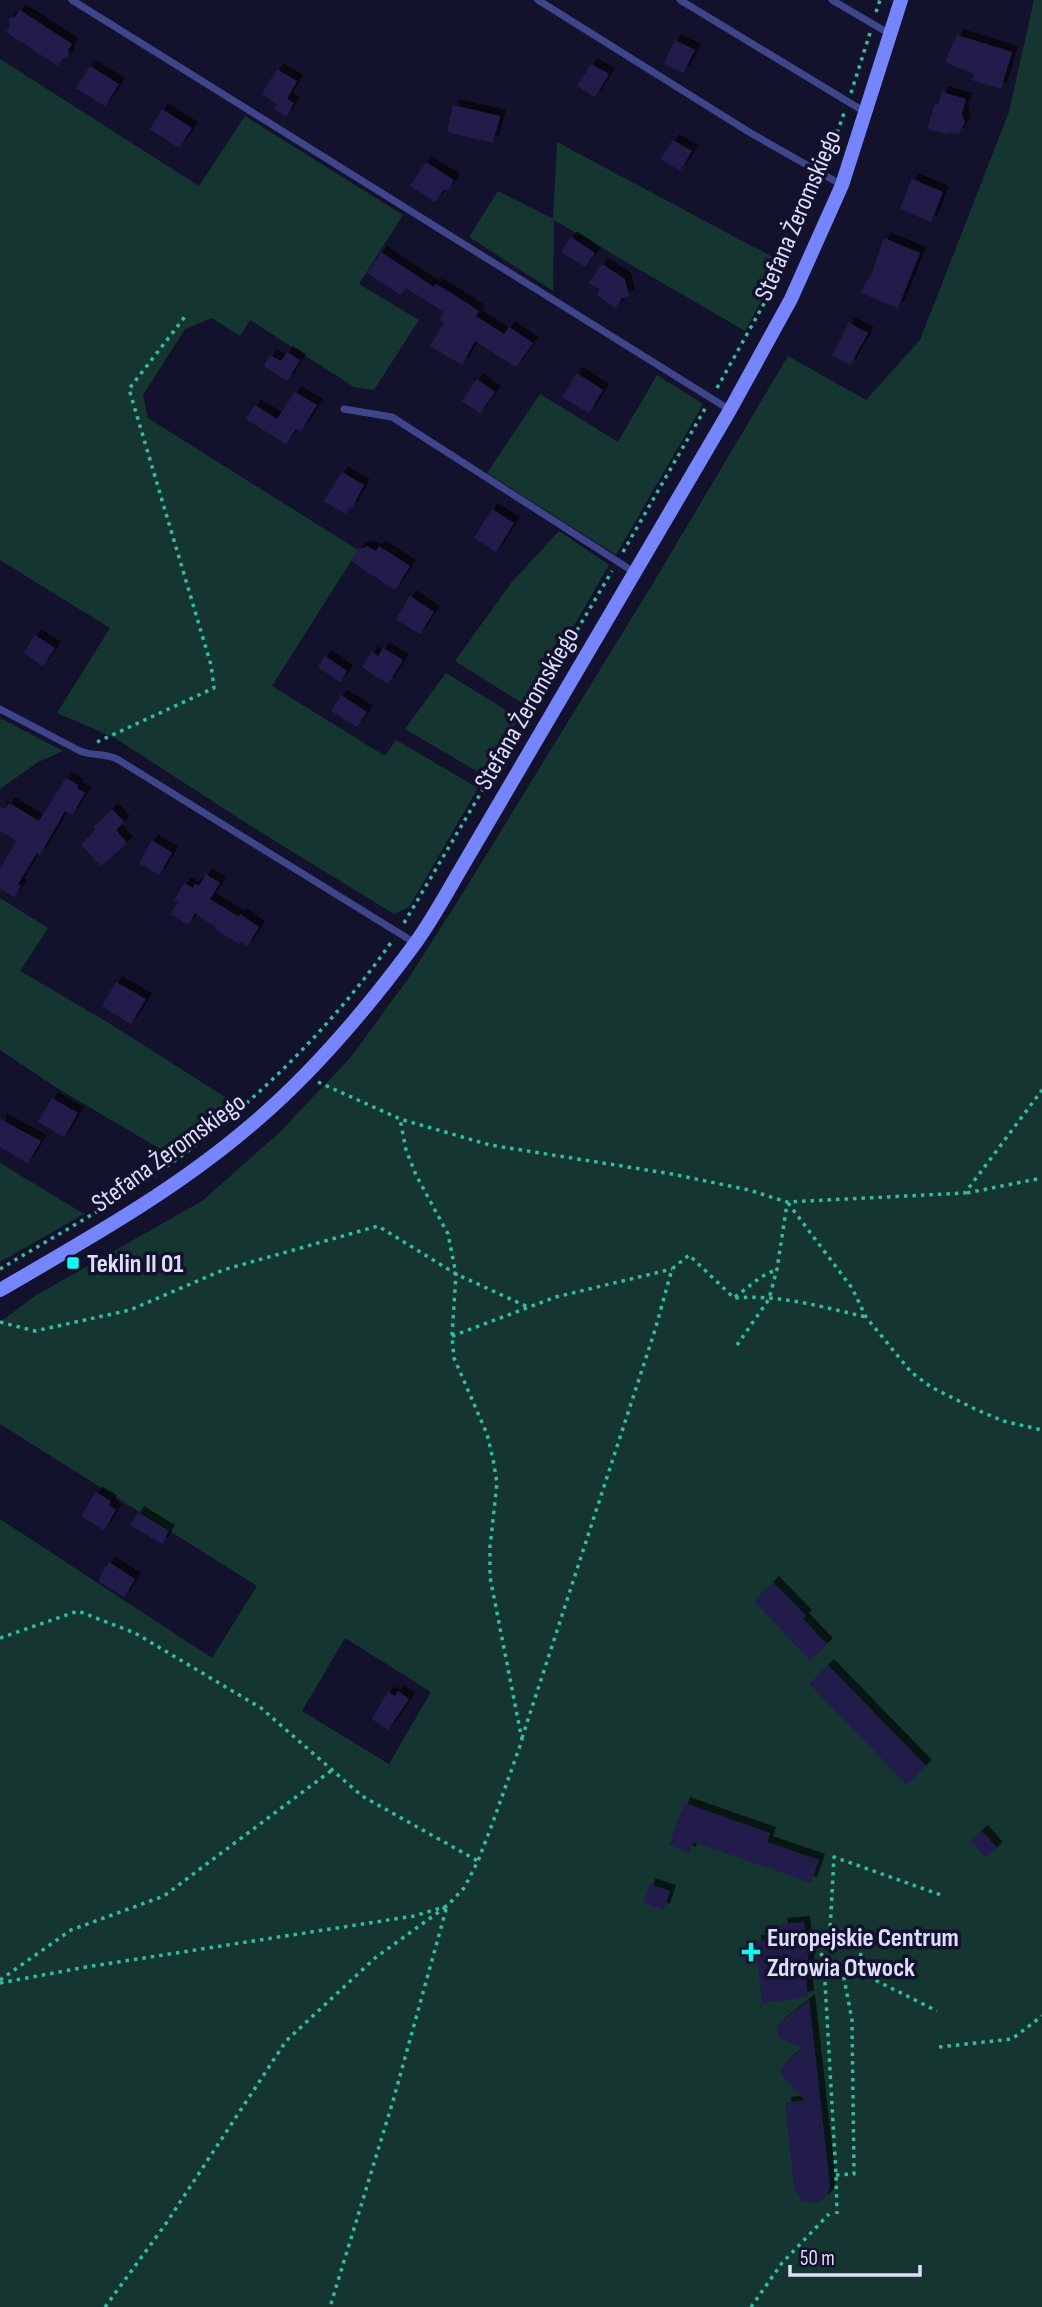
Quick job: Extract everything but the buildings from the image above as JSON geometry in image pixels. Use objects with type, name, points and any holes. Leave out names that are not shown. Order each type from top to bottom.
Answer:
[{"type":"main road","name":"Stefana Żeromskiego","points":[[0,1290],[125,1216],[194,1170],[250,1126],[361,1013],[416,943],[730,410],[797,287],[842,185],[901,0]]},
{"type":"lane","points":[[72,0],[730,410]]},
{"type":"lane","points":[[538,0],[748,132],[842,185]]},
{"type":"lane","points":[[680,0],[848,104],[866,112]]},
{"type":"lane","points":[[832,0],[890,35]]},
{"type":"lane","points":[[344,409],[392,417],[634,572]]},
{"type":"lane","points":[[0,709],[80,751],[104,754],[117,759],[416,943]]},
{"type":"path","points":[[0,1269],[122,1195],[188,1151],[218,1127],[285,1066],[349,999],[398,933],[617,562],[785,266],[848,104],[880,0]]},
{"type":"path","points":[[80,751],[214,688],[211,665],[129,390],[187,314]]},
{"type":"path","points":[[303,1075],[400,1119],[490,1145],[672,1174],[749,1190],[787,1202],[965,1193],[1042,1178]]},
{"type":"path","points":[[965,1193],[1042,1090]]},
{"type":"path","points":[[400,1119],[406,1150],[416,1175],[447,1234],[456,1274],[452,1336],[454,1359],[487,1434],[494,1458],[497,1483],[490,1547],[490,1577],[522,1740]]},
{"type":"path","points":[[737,1345],[769,1299],[777,1269],[787,1202]]},
{"type":"path","points":[[787,1202],[852,1288],[866,1317],[911,1372],[931,1387],[1003,1421],[1042,1430]]},
{"type":"path","points":[[0,1322],[36,1331],[130,1311],[223,1270],[378,1226],[456,1274],[528,1307]]},
{"type":"path","points":[[452,1336],[556,1297],[672,1269],[689,1255],[734,1297],[758,1296],[803,1302],[866,1317]]},
{"type":"path","points":[[105,2307],[165,2225],[286,2041],[375,1958],[447,1906],[464,1888],[478,1861],[522,1740],[655,1330],[672,1269]]},
{"type":"path","points":[[734,1297],[777,1269]]},
{"type":"path","points":[[0,1638],[78,1611],[135,1633],[261,1707],[362,1796],[478,1861]]},
{"type":"path","points":[[0,1981],[71,1930],[164,1896],[332,1770]]},
{"type":"path","points":[[837,2214],[824,1965],[820,1948],[830,1930],[834,1857],[944,1896]]},
{"type":"path","points":[[0,1981],[414,1916],[447,1906]]},
{"type":"path","points":[[330,2307],[393,2101],[447,1906]]},
{"type":"path","points":[[824,1965],[843,1973],[853,1969],[861,1959],[860,1945],[849,1932],[830,1930]]},
{"type":"path","points":[[853,1969],[937,2011]]},
{"type":"path","points":[[836,2175],[854,2174],[852,2020],[843,1973]]},
{"type":"path","points":[[939,2046],[1012,2039],[1042,2016]]},
{"type":"path","points":[[751,2307],[782,2263],[829,2214]]},
{"type":"green space","points":[[1034,0],[1042,0],[1042,2307],[0,2307],[0,1519],[212,1658],[257,1586],[0,1424],[0,1322],[35,1296],[202,1201],[279,1133],[351,1057],[410,976],[461,896],[652,585],[788,356],[866,400],[920,340],[1009,112]],"holes":[[[345,1638],[431,1692],[389,1764],[302,1711]]]},
{"type":"green space","points":[[0,59],[199,186],[245,116],[403,215],[359,284],[419,320],[374,390],[354,387],[250,320],[240,336],[212,318],[185,329],[143,395],[148,418],[358,550],[272,686],[385,756],[396,740],[478,788],[409,907],[394,914],[115,738],[57,713],[110,628],[0,560]]},
{"type":"green space","points":[[557,142],[782,262],[745,331],[554,220],[553,291],[469,237],[498,191],[553,219]]},
{"type":"green space","points":[[657,375],[703,404],[616,555],[487,473],[540,394],[618,442]]},
{"type":"green space","points":[[559,531],[609,565],[527,706],[455,661],[511,583]]},
{"type":"green space","points":[[446,673],[519,718],[485,776],[405,729]]},
{"type":"green space","points":[[0,718],[63,751],[38,762],[0,789]]},
{"type":"green space","points":[[0,898],[48,928],[20,971],[104,1020],[236,1104],[172,1156],[57,1088],[0,1050]]},
{"type":"green space","points":[[0,1163],[84,1214],[0,1262]]},
{"type":"place","name":"Teklin II 01","points":[[73,1263]]},
{"type":"place","name":"Europejskie Centrum Zdrowia Otwock","points":[[751,1952]]}]
